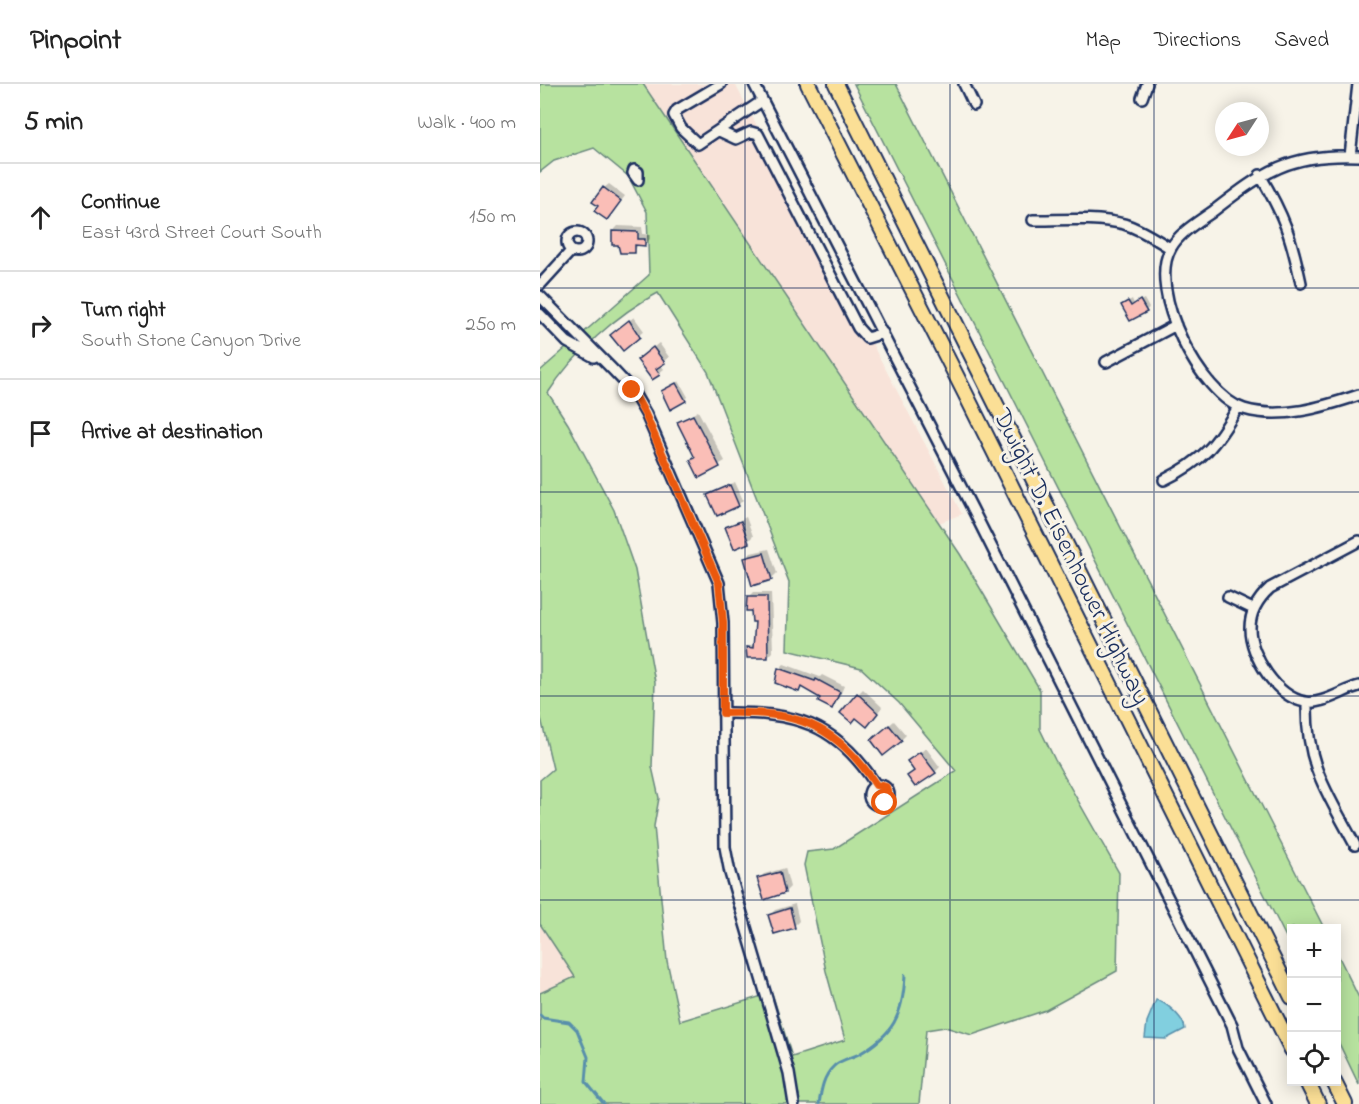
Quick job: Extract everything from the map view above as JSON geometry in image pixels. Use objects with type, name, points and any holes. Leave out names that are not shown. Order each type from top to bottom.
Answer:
[{"type":"highway","name":"Dwight D. Eisenhower Highway","points":[[808,84],[965,393],[1287,1040]]},
{"type":"highway","name":"Dwight D. Eisenhower Highway","points":[[836,84],[1287,987]]},
{"type":"highway","points":[[1309,1086],[1318,1104]]},
{"type":"highway","points":[[1336,1086],[1345,1104]]},
{"type":"street","points":[[721,84],[677,110],[674,115],[681,128],[698,144],[762,101]]},
{"type":"street","points":[[754,84],[883,333],[1232,1025],[1238,1048],[1266,1104]]},
{"type":"street","points":[[964,84],[974,105]]},
{"type":"street","points":[[1142,98],[1147,84]]},
{"type":"street","points":[[1358,84],[1354,156],[1315,156],[1279,166],[1260,175],[1184,234],[1170,248],[1165,271],[1165,294],[1176,325],[1213,388],[1238,407],[1260,412],[1293,412],[1317,408],[1359,394]]},
{"type":"street","points":[[718,131],[736,139],[751,132],[758,134],[858,328],[867,338],[883,333]]},
{"type":"street","points":[[1260,175],[1282,212],[1291,234],[1301,283]]},
{"type":"street","points":[[1033,220],[1124,224],[1143,231],[1170,248]]},
{"type":"street","points":[[540,285],[571,250]]},
{"type":"street","points":[[540,297],[632,390],[645,414],[719,583],[723,623],[725,847],[730,873],[789,1073],[794,1104]]},
{"type":"street","points":[[540,314],[567,342],[602,360]]},
{"type":"street","points":[[1106,362],[1176,325]]},
{"type":"street","points":[[1164,480],[1182,471],[1212,449],[1238,407]]},
{"type":"street","points":[[1359,541],[1270,588],[1254,609],[1250,628],[1251,639],[1269,678],[1284,694],[1307,703],[1359,686]]},
{"type":"street","points":[[1228,597],[1254,609]]},
{"type":"street","points":[[1307,703],[1307,735],[1311,756],[1355,845]]},
{"type":"street","points":[[723,713],[763,712],[796,717],[816,726],[856,758],[876,785]]},
{"type":"shaded area","points":[[643,84],[735,84],[962,514],[939,523]]},
{"type":"shaded area","points":[[540,924],[575,977],[540,1000]]},
{"type":"green space","points":[[540,84],[643,84],[960,554],[1040,690],[1040,729],[1119,873],[1117,971],[1046,1010],[972,1035],[945,1027],[926,1030],[919,1104],[540,1104],[540,993],[575,977],[540,924],[540,780],[553,769],[540,714],[540,371],[649,275],[647,212],[628,176],[594,148],[554,161],[540,172]],"holes":[[[658,293],[708,372],[789,582],[787,650],[861,668],[899,703],[956,771],[834,849],[807,852],[804,865],[826,971],[845,1040],[792,1057],[772,993],[680,1021],[667,961],[654,826],[659,798],[652,767],[655,682],[635,570],[614,510],[568,424],[548,393],[570,364],[597,336],[627,312]]]},
{"type":"green space","points":[[854,84],[896,84],[1322,924],[1287,924],[1287,939]]},
{"type":"green space","points":[[1341,961],[1359,998],[1359,1085],[1341,1047]]},
{"type":"water","points":[[1156,1000],[1174,1011],[1185,1029],[1166,1039],[1145,1038],[1147,1022]]},
{"type":"building","points":[[603,187],[621,201],[607,220],[594,211],[598,206],[592,202]]},
{"type":"building","points":[[612,231],[638,232],[638,239],[645,239],[645,246],[635,245],[635,253],[620,253],[618,245],[612,245]]},
{"type":"building","points":[[1140,300],[1147,312],[1130,321],[1121,305],[1128,301],[1131,306]]},
{"type":"building","points":[[629,320],[640,337],[623,351],[610,335]]},
{"type":"building","points":[[653,347],[665,363],[656,369],[660,375],[652,380],[637,360]]},
{"type":"building","points":[[676,383],[686,401],[670,410],[661,391]]},
{"type":"building","points":[[693,415],[720,467],[699,478],[690,460],[695,458],[677,422]]},
{"type":"building","points":[[730,485],[739,506],[717,516],[707,495]]},
{"type":"building","points":[[741,521],[749,543],[734,549],[725,527]]},
{"type":"building","points":[[764,553],[772,580],[752,586],[744,558]]},
{"type":"building","points":[[747,597],[767,597],[768,658],[747,658],[746,647],[753,648],[755,622],[752,622],[751,611],[746,611]]},
{"type":"building","points":[[778,668],[815,681],[816,679],[840,692],[832,709],[818,702],[820,698],[801,687],[799,692],[775,683]]},
{"type":"building","points":[[857,693],[878,713],[867,727],[856,718],[852,723],[840,713]]},
{"type":"building","points":[[889,725],[902,741],[883,756],[871,740]]},
{"type":"building","points":[[920,752],[936,773],[915,787],[907,776],[914,771],[907,761]]},
{"type":"building","points":[[780,872],[785,893],[764,900],[757,878]]},
{"type":"building","points":[[790,908],[795,928],[774,934],[768,915]]},
{"type":"waterway","points":[[819,1104],[823,1084],[830,1070],[839,1062],[871,1047],[888,1031],[899,1013],[905,975]]},
{"type":"waterway","points":[[540,1015],[543,1018],[569,1022],[577,1030],[588,1057],[586,1082],[604,1104]]},
{"type":"route","points":[[632,390],[645,414],[719,583],[723,623],[723,713],[763,712],[796,717],[816,726],[856,758],[876,785],[883,785],[889,790],[888,801],[885,803]]}]
